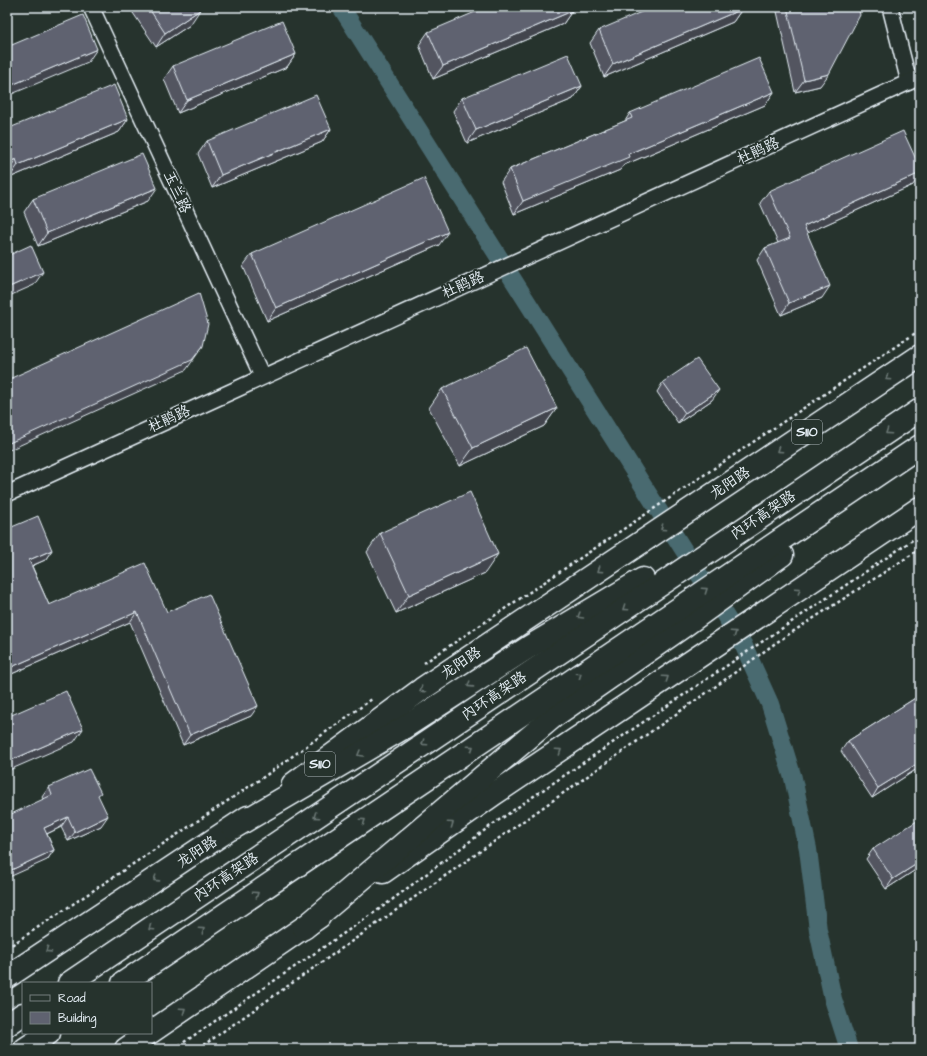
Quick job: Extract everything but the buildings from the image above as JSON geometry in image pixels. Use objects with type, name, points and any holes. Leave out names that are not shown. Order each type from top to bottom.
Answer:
[{"type":"main road","name":"龙阳路","points":[[7,977],[233,828],[405,701],[920,356]]},
{"type":"main road","name":"内环高架路","points":[[70,982],[206,890],[653,580],[771,510],[920,410]]},
{"type":"main road","name":"内环高架路","points":[[124,982],[223,916],[679,619],[741,576],[920,446]]},
{"type":"main road","points":[[152,1031],[304,928],[494,794],[920,508]]},
{"type":"main road","points":[[233,828],[405,727],[529,647],[653,580]]},
{"type":"main road","points":[[304,928],[553,717],[679,619]]},
{"type":"main road","points":[[7,1025],[22,1015]]},
{"type":"main road","points":[[25,1049],[48,1034]]},
{"type":"main road","points":[[126,1049],[147,1034]]},
{"type":"street","name":"玉兰路","points":[[91,7],[262,376]]},
{"type":"street","points":[[890,7],[914,80]]},
{"type":"street","name":"杜鹃路","points":[[7,494],[262,376],[914,80]]},
{"type":"path","points":[[421,665],[920,330]]},
{"type":"path","points":[[174,1049],[381,908],[501,819],[920,535]]},
{"type":"path","points":[[198,1049],[777,642],[920,549]]},
{"type":"path","points":[[7,948],[265,776],[373,699]]},
{"type":"waterway","points":[[341,7],[743,644],[770,704],[793,778],[808,849],[818,930],[833,999],[849,1049]]}]
